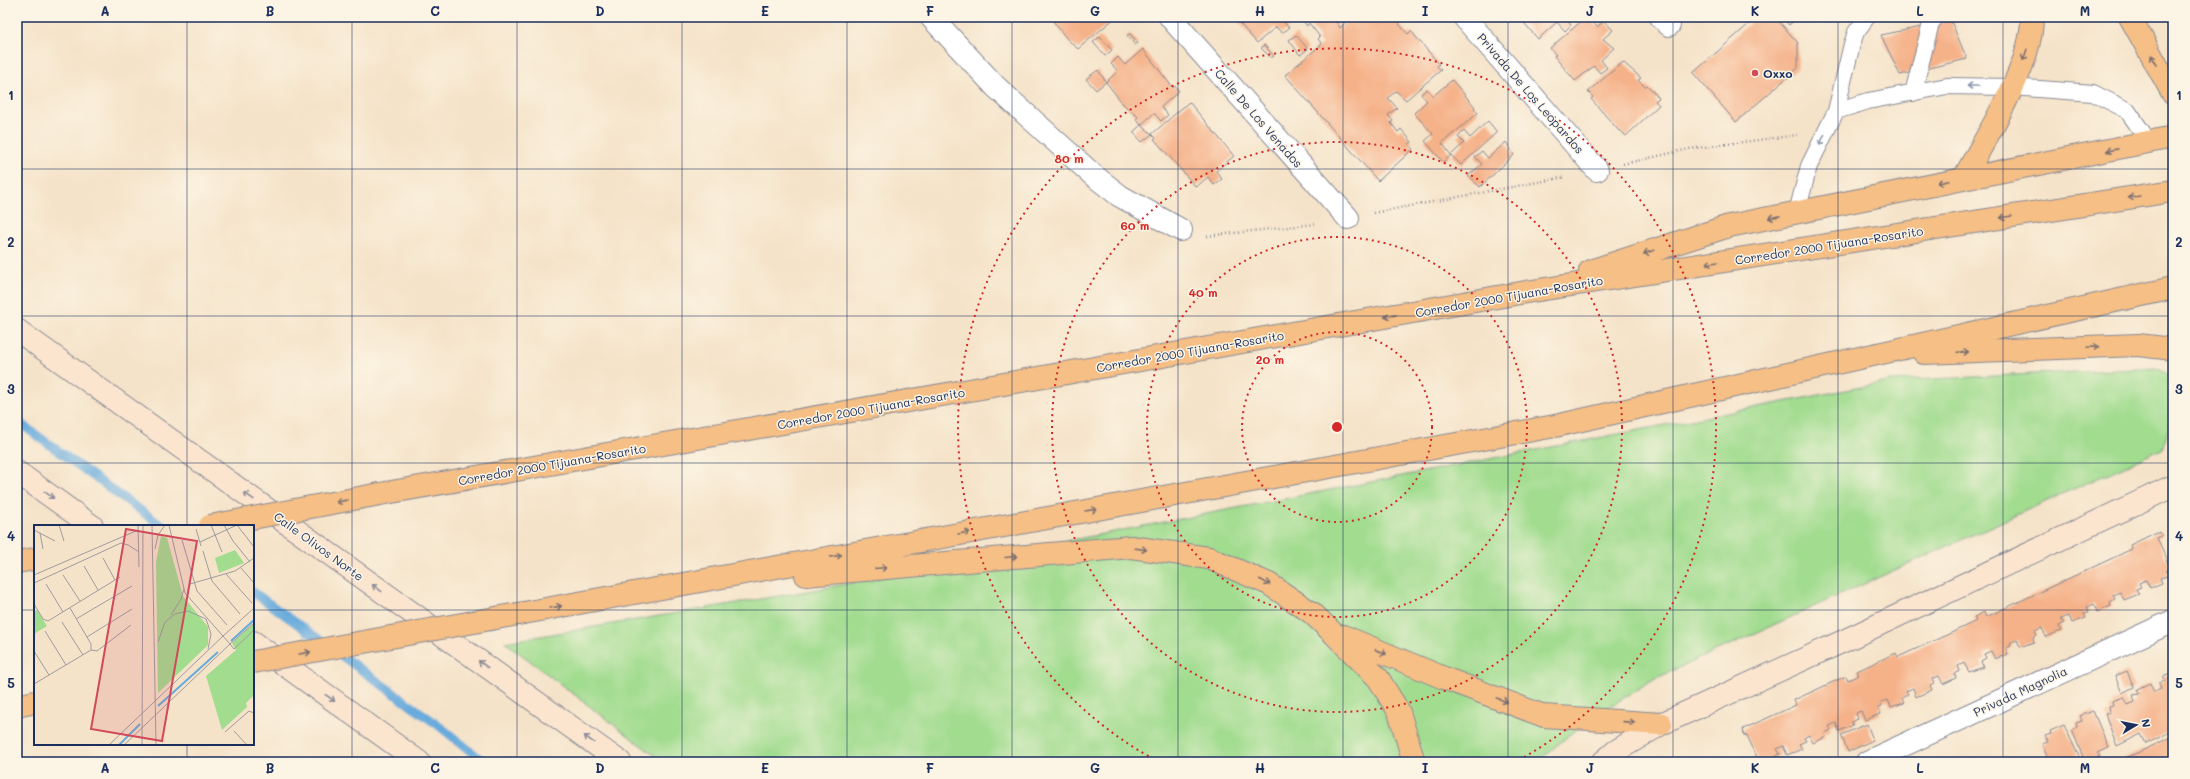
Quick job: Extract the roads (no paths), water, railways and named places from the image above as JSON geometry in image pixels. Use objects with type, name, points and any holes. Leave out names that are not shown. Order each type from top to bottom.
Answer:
[{"type":"main road","points":[[1964,178],[2012,87],[2027,49],[2032,31],[2032,17]]},
{"type":"main road","points":[[2130,17],[2173,94]]},
{"type":"main road","points":[[1526,292],[1729,226],[1964,178],[2150,143],[2173,137]]},
{"type":"main road","name":"Corredor 2000 Tijuana-Rosarito","points":[[215,525],[380,494],[1526,292],[2173,192]]},
{"type":"main road","points":[[254,662],[1555,426],[2173,288]]},
{"type":"main road","name":"Calle Olivos Norte","points":[[17,330],[620,762]]},
{"type":"main road","points":[[1868,355],[2138,346],[2173,349]]},
{"type":"main road","points":[[17,472],[91,525]]},
{"type":"main road","points":[[1603,762],[1616,751],[1661,724],[1848,639],[2173,486]]},
{"type":"main road","points":[[675,586],[1131,547],[1209,558],[1269,584],[1312,613],[1332,632],[1378,678],[1399,712],[1414,762]]},
{"type":"main road","points":[[17,562],[34,559]]},
{"type":"main road","points":[[1332,632],[1444,678],[1544,716],[1661,724]]},
{"type":"main road","points":[[254,643],[419,762]]},
{"type":"main road","points":[[17,706],[34,702]]},
{"type":"street","points":[[931,17],[996,87],[1093,175],[1120,196],[1181,230]]},
{"type":"street","name":"Calle De Los Venados","points":[[1170,17],[1348,218]]},
{"type":"street","name":"Privada De Los Leopardos","points":[[1464,17],[1597,170]]},
{"type":"street","name":"Privada Magnolia","points":[[1867,762],[2173,621]]},
{"type":"lane","points":[[1797,212],[1809,166],[1836,111],[1856,32],[1867,17]]},
{"type":"lane","points":[[1913,93],[1929,19]]},
{"type":"lane","points":[[1836,111],[1868,101],[1947,86],[2012,87],[2093,93],[2127,110],[2150,143]]},
{"type":"waterway","points":[[17,421],[161,525]]},
{"type":"waterway","points":[[254,593],[438,725],[484,762]]},
{"type":"place","name":"Oxxo","points":[[1755,73]]}]
